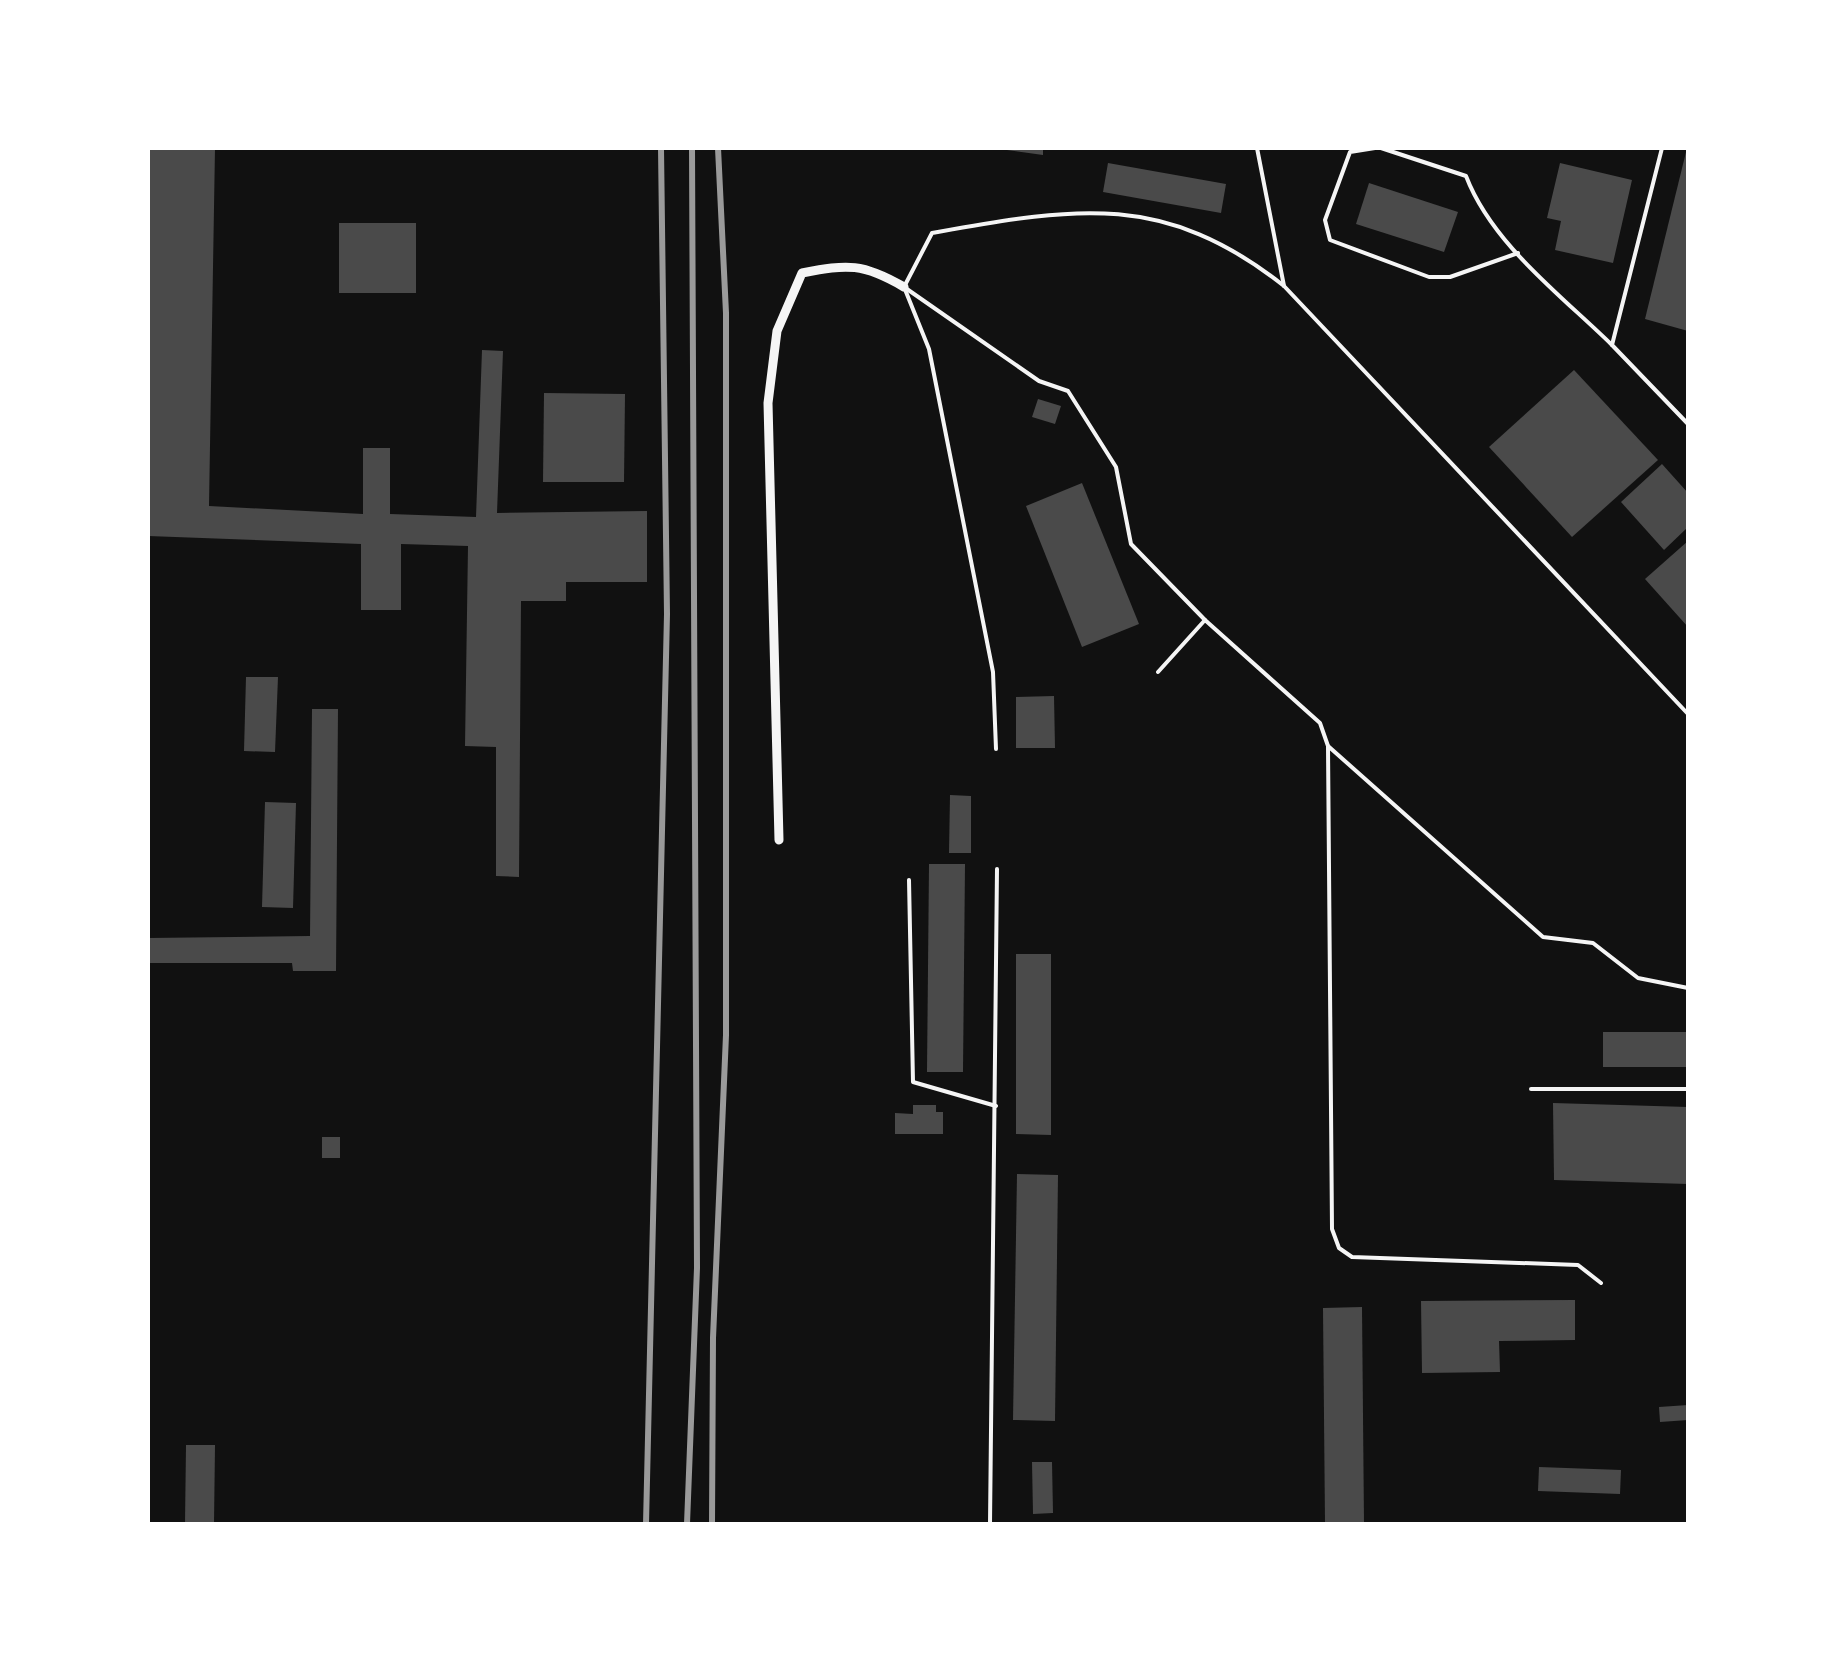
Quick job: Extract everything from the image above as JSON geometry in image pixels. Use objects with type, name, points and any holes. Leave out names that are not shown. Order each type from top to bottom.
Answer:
[{"type":"street","points":[[778,840],[768,403],[777,331],[802,274],[844,265],[872,268],[904,287]]},
{"type":"lane","points":[[1257,148],[1284,286]]},
{"type":"lane","points":[[1518,252],[1450,277],[1429,278],[1330,240],[1325,220],[1350,152],[1378,148],[1466,176],[1477,205],[1518,252],[1688,424]]},
{"type":"lane","points":[[1612,344],[1662,148]]},
{"type":"lane","points":[[996,749],[993,672],[929,349],[904,287],[932,233],[1018,218],[1105,210],[1161,220],[1240,252],[1284,286],[1688,714]]},
{"type":"lane","points":[[904,287],[1039,381],[1068,391],[1116,467],[1131,544],[1206,620],[1320,724],[1328,746],[1332,1229],[1340,1248],[1352,1257],[1578,1265],[1600,1283]]},
{"type":"lane","points":[[1158,672],[1206,620]]},
{"type":"lane","points":[[1328,746],[1543,937],[1594,944],[1638,978],[1688,988]]},
{"type":"lane","points":[[990,1524],[998,868]]},
{"type":"lane","points":[[909,880],[913,1082],[996,1106]]},
{"type":"lane","points":[[1531,1089],[1688,1089]]},
{"type":"building","points":[[148,148],[215,148],[209,506],[363,514],[363,448],[390,448],[390,514],[476,517],[482,350],[503,351],[497,513],[647,511],[647,582],[566,582],[566,601],[521,601],[519,877],[496,876],[496,747],[465,746],[468,546],[401,544],[401,610],[361,610],[361,544],[148,536]]},
{"type":"building","points":[[992,148],[1043,148],[1043,155]]},
{"type":"building","points":[[1688,148],[1688,331],[1645,319]]},
{"type":"building","points":[[1108,163],[1226,184],[1221,213],[1103,192]]},
{"type":"building","points":[[1560,163],[1632,180],[1613,263],[1555,250],[1561,221],[1547,218]]},
{"type":"building","points":[[1369,183],[1458,212],[1444,252],[1356,224]]},
{"type":"building","points":[[339,223],[416,223],[416,293],[339,293]]},
{"type":"building","points":[[1574,370],[1658,460],[1572,537],[1489,447]]},
{"type":"building","points":[[544,393],[625,394],[624,482],[543,482]]},
{"type":"building","points":[[1038,399],[1061,406],[1055,424],[1032,417]]},
{"type":"building","points":[[1662,464],[1688,493],[1688,527],[1664,550],[1621,502]]},
{"type":"building","points":[[1082,483],[1139,624],[1082,647],[1026,506]]},
{"type":"building","points":[[1688,541],[1688,627],[1645,579]]},
{"type":"building","points":[[246,677],[278,677],[275,752],[244,751]]},
{"type":"building","points":[[1054,696],[1055,748],[1016,748],[1016,697]]},
{"type":"building","points":[[312,709],[338,709],[336,971],[293,971],[292,963],[148,963],[148,938],[310,936]]},
{"type":"building","points":[[950,795],[971,796],[971,853],[949,853]]},
{"type":"building","points":[[265,802],[296,803],[293,908],[262,907]]},
{"type":"building","points":[[929,864],[965,864],[963,1072],[927,1072]]},
{"type":"building","points":[[1016,954],[1051,954],[1051,1135],[1016,1134]]},
{"type":"building","points":[[1603,1032],[1688,1032],[1688,1067],[1603,1067]]},
{"type":"building","points":[[1553,1103],[1688,1107],[1688,1184],[1554,1180]]},
{"type":"building","points":[[913,1105],[936,1105],[936,1112],[943,1112],[943,1134],[895,1134],[895,1113],[913,1114]]},
{"type":"building","points":[[322,1137],[340,1137],[340,1158],[322,1158]]},
{"type":"building","points":[[1017,1174],[1058,1175],[1055,1421],[1013,1420]]},
{"type":"building","points":[[1575,1300],[1575,1340],[1499,1341],[1500,1372],[1422,1373],[1421,1301]]},
{"type":"building","points":[[1362,1307],[1364,1524],[1325,1524],[1323,1308]]},
{"type":"building","points":[[1688,1405],[1688,1420],[1660,1422],[1659,1407]]},
{"type":"building","points":[[186,1445],[215,1445],[214,1524],[185,1524]]},
{"type":"building","points":[[1032,1462],[1052,1462],[1053,1513],[1033,1514]]},
{"type":"building","points":[[1539,1467],[1621,1470],[1620,1494],[1538,1491]]},
{"type":"railway","points":[[646,1524],[667,614],[661,148]]},
{"type":"railway","points":[[687,1524],[697,1268],[692,148]]},
{"type":"railway","points":[[712,1524],[713,1338],[726,1035],[726,313],[718,148]]}]
